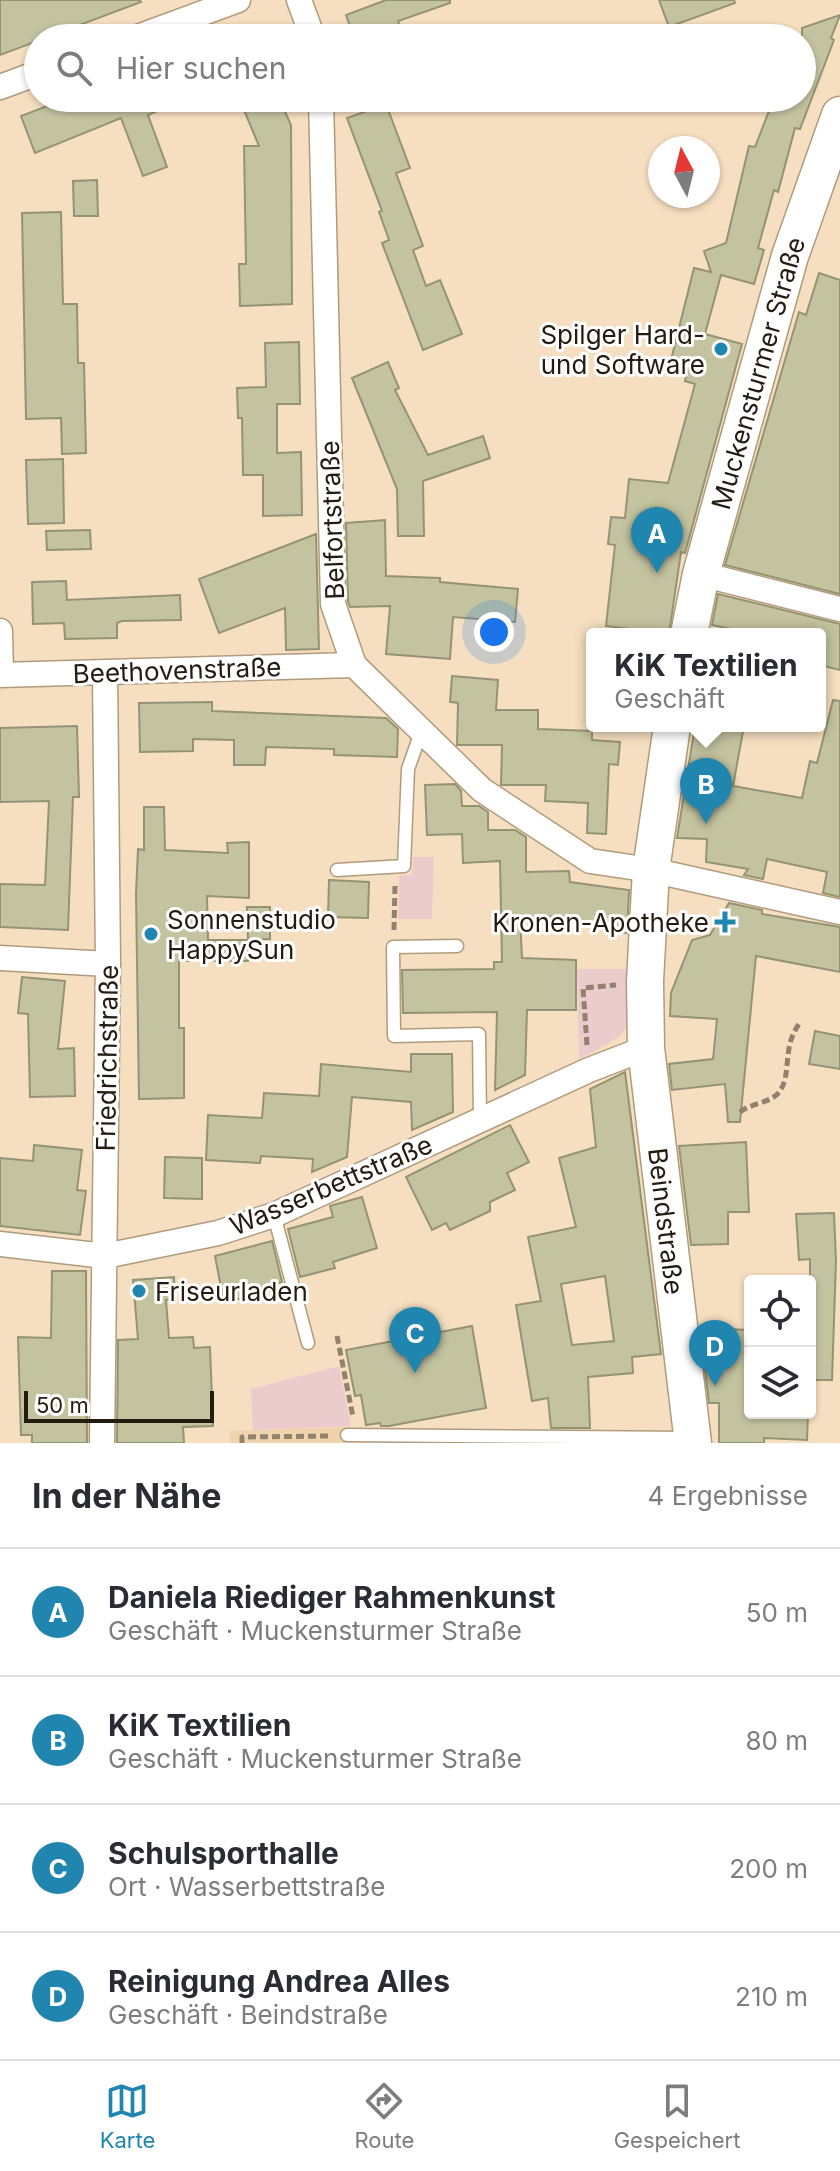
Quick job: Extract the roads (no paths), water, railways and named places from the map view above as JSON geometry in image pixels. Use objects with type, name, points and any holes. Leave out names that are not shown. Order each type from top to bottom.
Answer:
[{"type":"main road","name":"Muckensturmer Straße","points":[[690,628],[701,574],[790,256],[840,115]]},
{"type":"main road","points":[[646,1048],[645,981],[651,870],[671,732]]},
{"type":"main road","name":"Beindstraße","points":[[646,1048],[693,1440]]},
{"type":"street","points":[[173,24],[238,0]]},
{"type":"street","points":[[299,0],[308,24]]},
{"type":"street","points":[[0,87],[24,78]]},
{"type":"street","name":"Belfortstraße","points":[[321,112],[333,604],[354,665],[482,790],[590,861],[651,870],[840,912]]},
{"type":"street","points":[[701,574],[840,609]]},
{"type":"street","points":[[0,631],[1,675]]},
{"type":"street","name":"Beethovenstraße","points":[[1,675],[354,665]]},
{"type":"street","name":"Friedrichstraße","points":[[102,1443],[108,964],[105,673]]},
{"type":"street","points":[[0,958],[108,964]]},
{"type":"street","name":"Wasserbettstraße","points":[[0,1244],[105,1256],[218,1233],[274,1215],[589,1070],[646,1048]]},
{"type":"lane","points":[[337,870],[404,866],[408,769],[421,732]]},
{"type":"lane","points":[[457,946],[393,947],[394,1036],[479,1034],[480,1120]]},
{"type":"lane","points":[[274,1215],[308,1343]]},
{"type":"lane","points":[[352,1436],[693,1440]]},
{"type":"place","name":"Spilger Hard- und Software","points":[[721,349]]},
{"type":"place","name":"Daniela Riediger Rahmenkunst","points":[[657,573]]},
{"type":"place","name":"KiK Textilien","points":[[706,824]]},
{"type":"place","name":"Kronen-Apotheke","points":[[725,922]]},
{"type":"place","name":"Sonnenstudio HappySun","points":[[151,934]]},
{"type":"place","name":"Friseurladen","points":[[139,1291]]},
{"type":"place","name":"Schulsporthalle","points":[[415,1373]]},
{"type":"place","name":"Reinigung Andrea Alles","points":[[715,1386]]}]
